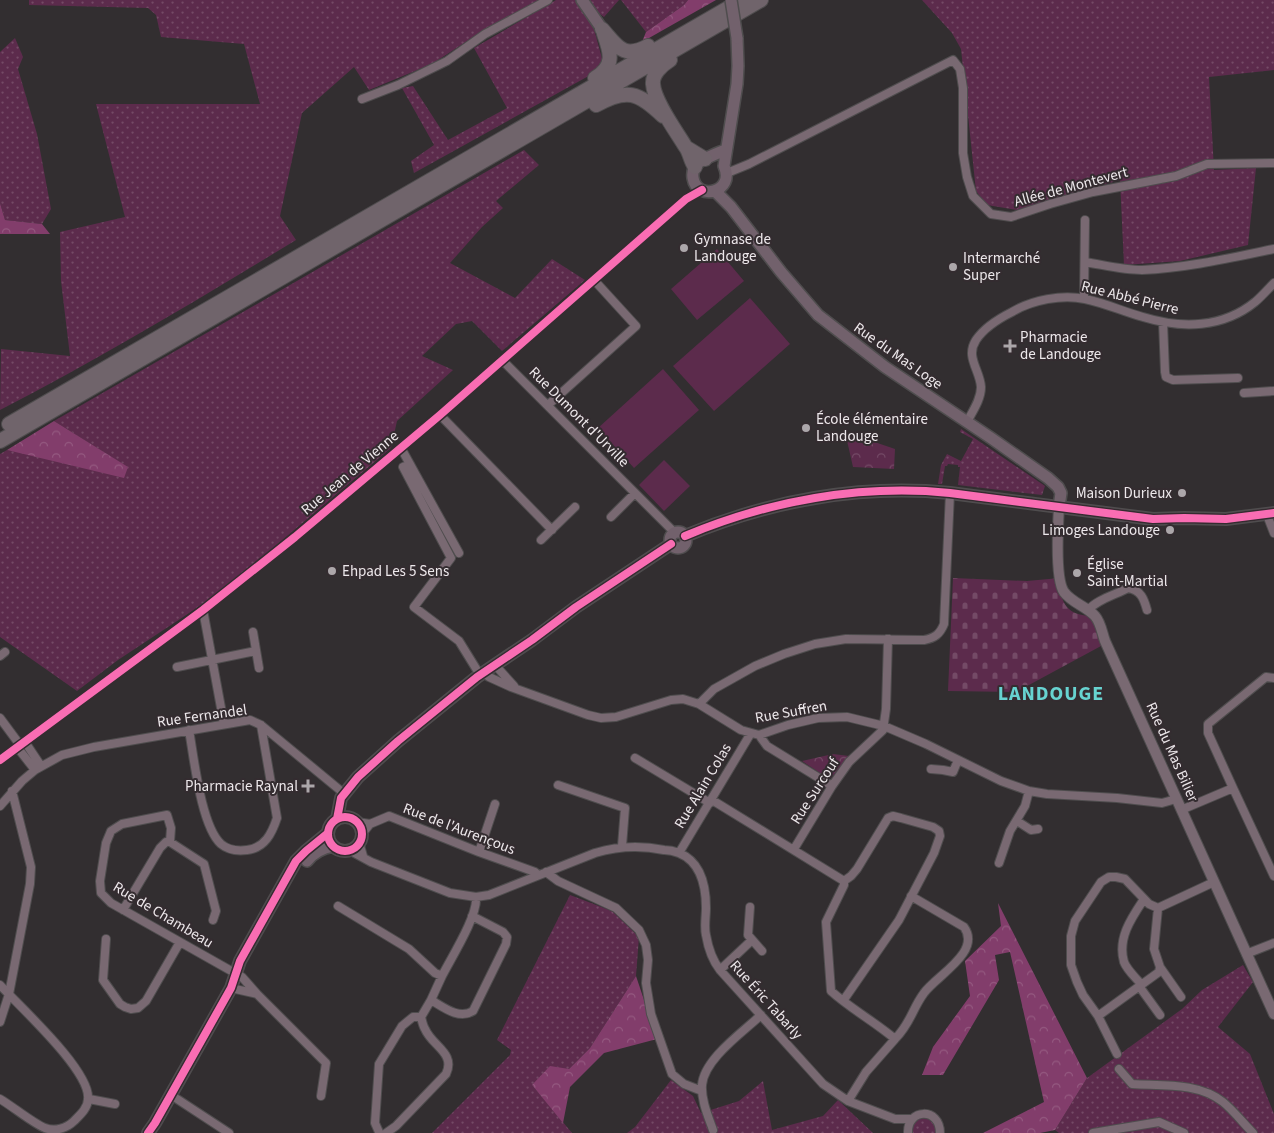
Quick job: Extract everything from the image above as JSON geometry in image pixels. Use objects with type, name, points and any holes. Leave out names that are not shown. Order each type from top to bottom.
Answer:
[{"type":"highway","points":[[0,430],[742,0]]},
{"type":"highway","points":[[0,441],[761,0]]},
{"type":"highway","points":[[704,161],[687,148],[669,122],[652,83],[656,72],[666,63],[770,0]]},
{"type":"highway","points":[[602,29],[620,48],[627,52],[634,52],[682,27],[706,20]]},
{"type":"highway","points":[[555,107],[573,91],[606,69],[610,61],[610,51],[602,29]]},
{"type":"highway","points":[[520,139],[535,137],[608,98],[620,94],[641,98],[669,122]]},
{"type":"main road","points":[[582,0],[602,29]]},
{"type":"main road","points":[[726,150],[704,161],[693,176],[698,186],[715,191],[725,174],[726,150],[729,141],[738,66],[737,38],[731,0]]},
{"type":"main road","points":[[704,161],[718,160],[725,174]]},
{"type":"main road","name":"Rue du Mas Loge","points":[[725,174],[731,207]]},
{"type":"main road","name":"Rue du Mas Loge","points":[[715,191],[731,207],[781,272],[818,315],[885,367],[1042,474],[1058,488],[1060,493],[1059,507]]},
{"type":"main road","points":[[338,819],[341,798],[358,777],[398,741],[481,674],[532,640],[576,606],[671,544],[670,539],[680,534],[767,509],[825,496],[866,492],[925,490],[1161,520],[1184,518],[1226,520],[1270,514]]},
{"type":"main road","points":[[346,793],[347,807],[354,821],[360,838],[350,850],[340,850],[333,846],[328,838],[331,824],[338,819],[347,818],[354,821]]},
{"type":"main road","points":[[148,1133],[171,1096],[231,988],[240,961],[296,861],[328,833]]},
{"type":"main road","points":[[236,975],[246,964],[302,866],[311,856],[322,849],[333,846]]},
{"type":"street","points":[[362,99],[398,85],[447,61],[484,34],[548,0]]},
{"type":"street","name":"Allée de Montevert","points":[[725,174],[749,164],[953,60],[960,69],[963,88],[963,153],[967,178],[973,196],[991,214],[1011,218],[1050,204],[1094,192],[1176,176],[1207,164],[1274,163]]},
{"type":"street","name":"Rue Jean de Vienne","points":[[0,760],[203,610],[295,538],[440,415],[686,199],[698,186]]},
{"type":"street","points":[[1084,298],[1085,220]]},
{"type":"street","points":[[1085,262],[1120,269],[1141,270],[1189,265],[1274,249]]},
{"type":"street","points":[[548,404],[636,326],[594,280]]},
{"type":"street","name":"Rue Abbé Pierre","points":[[967,422],[976,405],[981,386],[972,355],[977,338],[1004,316],[1020,307],[1048,299],[1084,298],[1145,318],[1173,324],[1201,325],[1220,321],[1240,312],[1256,301],[1274,282]]},
{"type":"street","points":[[1163,322],[1164,372],[1166,377],[1172,380],[1238,378]]},
{"type":"street","name":"Rue Dumont d'Urville","points":[[502,360],[635,493],[680,534]]},
{"type":"street","points":[[1244,393],[1274,391]]},
{"type":"street","points":[[440,415],[552,530]]},
{"type":"street","points":[[401,448],[459,553]]},
{"type":"street","points":[[410,464],[403,467],[451,558],[414,607],[459,641],[481,674]]},
{"type":"street","points":[[611,517],[635,493]]},
{"type":"street","points":[[699,704],[714,689],[755,666],[815,644],[846,640],[924,640],[933,638],[941,632],[944,624],[950,493]]},
{"type":"street","points":[[541,540],[575,507]]},
{"type":"street","name":"Rue du Mas Bilier","points":[[1059,507],[1061,586],[1068,597],[1088,610],[1099,622],[1105,641],[1274,1014]]},
{"type":"street","points":[[1270,514],[1274,533]]},
{"type":"street","points":[[1088,610],[1094,604],[1128,588],[1136,589],[1144,598],[1147,610]]},
{"type":"street","points":[[203,610],[224,724]]},
{"type":"street","points":[[253,632],[259,668]]},
{"type":"street","points":[[884,726],[888,639]]},
{"type":"street","points":[[177,667],[256,652]]},
{"type":"street","name":"Rue Suffren","points":[[496,665],[518,689]]},
{"type":"street","name":"Rue Suffren","points":[[481,674],[601,718],[616,717],[672,700],[683,699],[699,704],[741,730],[759,735],[818,718],[847,718],[884,726],[958,760],[1000,782],[1029,791],[1162,803],[1176,799]]},
{"type":"street","points":[[1274,678],[1266,677],[1208,724],[1208,733],[1274,876]]},
{"type":"street","points":[[0,718],[38,768]]},
{"type":"street","name":"Rue Fernandel","points":[[0,806],[38,768],[62,755],[250,720],[261,724],[346,793]]},
{"type":"street","points":[[189,730],[206,819],[213,834],[223,846],[240,850],[254,849],[264,843],[274,828],[277,818],[261,724]]},
{"type":"street","name":"Rue Surcouf","points":[[794,849],[832,786],[849,762],[883,730],[884,726]]},
{"type":"street","name":"Rue Alain Colas","points":[[679,853],[751,733]]},
{"type":"street","points":[[759,735],[767,746],[832,786]]},
{"type":"street","points":[[635,758],[794,849],[844,881]]},
{"type":"street","points":[[931,770],[953,772],[958,760]]},
{"type":"street","points":[[558,785],[625,808],[622,846]]},
{"type":"street","points":[[1181,810],[1234,788]]},
{"type":"street","points":[[999,863],[1010,831],[1025,806],[1029,791]]},
{"type":"street","points":[[0,1022],[9,995],[30,884],[31,867],[12,792]]},
{"type":"street","points":[[479,852],[495,804]]},
{"type":"street","name":"Rue de Chambeau","points":[[170,842],[171,828],[167,816],[122,824],[111,831],[106,843],[100,881],[101,893],[111,903],[242,977],[326,1063],[321,1096]]},
{"type":"street","name":"Rue de l'Aurençous","points":[[354,821],[370,824],[389,816],[479,852],[542,874],[616,908],[639,930],[646,945],[648,960],[646,983],[651,1014],[672,1074],[684,1084],[702,1091]]},
{"type":"street","points":[[843,1001],[899,920],[934,853],[940,836],[939,831],[933,827],[893,816],[888,818],[857,868],[844,881],[844,885],[826,922],[830,986],[832,991],[843,1001],[896,1039]]},
{"type":"street","points":[[1017,821],[1031,830],[1038,829]]},
{"type":"street","points":[[362,856],[360,838],[370,824]]},
{"type":"street","points":[[124,910],[160,848],[166,842],[170,842],[204,864],[216,911],[213,920]]},
{"type":"street","name":"Rue Éric Tabarly","points":[[476,898],[489,895],[595,853],[622,846],[657,848],[679,853],[694,863],[700,873],[706,899],[706,934],[715,963],[824,1084],[848,1101],[895,1119],[912,1119],[916,1115],[928,1114],[936,1119],[941,1131]]},
{"type":"street","points":[[350,850],[371,862],[450,893],[476,898],[472,916],[421,1017],[425,1030],[444,1052],[450,1067],[446,1074],[396,1126],[381,1133],[375,1123],[379,1064],[402,1026],[413,1017],[421,1017]]},
{"type":"street","points":[[1116,1054],[1098,1016],[1083,995],[1071,965],[1071,936],[1075,921],[1101,882],[1108,877],[1125,879],[1149,904],[1158,908],[1214,882]]},
{"type":"street","points":[[848,1101],[866,1072],[906,1029],[924,992],[942,976],[968,947],[968,933],[964,928],[911,896]]},
{"type":"street","points":[[1144,899],[1127,924],[1122,947],[1125,963],[1160,1016]]},
{"type":"street","points":[[338,906],[409,949],[434,973],[442,976]]},
{"type":"street","points":[[750,908],[748,935],[762,951]]},
{"type":"street","points":[[1158,908],[1154,949],[1160,967],[1181,998]]},
{"type":"street","points":[[431,1000],[459,1014],[466,1015],[472,1011],[506,944],[506,937],[503,932],[472,916]]},
{"type":"street","points":[[106,939],[103,980],[120,1004],[130,1009],[138,1008],[146,1001],[180,942]]},
{"type":"street","points":[[720,970],[752,940]]},
{"type":"street","points":[[1246,954],[1274,943]]},
{"type":"street","points":[[1098,1016],[1158,972],[1160,967]]},
{"type":"street","points":[[0,985],[58,1044],[86,1085],[88,1099],[83,1112],[69,1126],[57,1129],[46,1128],[0,1099]]},
{"type":"street","points":[[231,988],[257,994]]},
{"type":"street","points":[[713,1130],[703,1102],[702,1084],[707,1069],[715,1058],[761,1015]]},
{"type":"street","points":[[1119,1069],[1132,1084],[1198,1089],[1222,1102],[1253,1133]]},
{"type":"street","points":[[171,1096],[228,1133]]},
{"type":"street","points":[[88,1099],[115,1104]]},
{"type":"street","name":"Rue Éric Tabarly","points":[[895,1119],[908,1132]]},
{"type":"street","points":[[908,1132],[909,1122],[912,1119]]},
{"type":"street","points":[[1093,1133],[1159,1122],[1184,1133]]},
{"type":"green space","points":[[29,0],[540,0],[478,34],[432,64],[369,90],[354,67],[302,113],[280,216],[296,240],[112,349],[0,410],[1,349],[70,356],[61,281],[60,232],[125,217],[96,104],[260,104],[244,44],[161,37],[156,15],[148,8],[29,5]]},
{"type":"green space","points":[[556,0],[575,0],[594,29],[603,62],[594,73],[414,173],[411,161],[434,145],[402,88],[413,86],[448,140],[507,108],[474,48]]},
{"type":"green space","points":[[588,0],[619,0],[604,17],[597,12]]},
{"type":"green space","points":[[621,0],[688,0],[684,5],[646,32]]},
{"type":"green space","points":[[688,0],[716,0],[642,42],[646,32],[684,5]]},
{"type":"green space","points":[[922,0],[1274,0],[1274,70],[1209,77],[1214,170],[1256,168],[1248,245],[1180,261],[1124,265],[1120,180],[1017,210],[987,205],[976,191],[961,49],[952,33]]},
{"type":"green space","points":[[15,38],[23,57],[18,69],[37,134],[51,209],[42,224],[5,220],[0,203],[0,52]]},
{"type":"green space","points":[[524,150],[539,165],[496,201],[503,208],[482,227],[450,263],[515,298],[552,259],[585,280],[502,351],[472,321],[456,324],[422,356],[453,370],[397,421],[391,448],[221,592],[118,660],[77,691],[0,637],[0,454],[7,450],[127,467],[54,421]]},
{"type":"green space","points":[[0,203],[5,220],[42,224],[50,234],[0,234]]},
{"type":"green space","points":[[717,249],[744,281],[697,320],[671,289]]},
{"type":"green space","points":[[750,298],[790,344],[714,411],[673,366]]},
{"type":"green space","points":[[663,369],[699,410],[634,468],[598,428]]},
{"type":"green space","points":[[54,421],[128,467],[124,478],[7,450]]},
{"type":"green space","points":[[961,429],[1045,486],[1042,495],[958,485],[960,467],[958,465],[948,464],[945,466],[942,484],[938,484],[941,465],[947,454],[961,461],[973,439],[960,432]]},
{"type":"green space","points":[[851,434],[895,449],[894,469],[853,467],[846,436]]},
{"type":"green space","points":[[664,460],[690,486],[664,511],[639,485]]},
{"type":"green space","points":[[953,578],[1027,581],[1060,578],[1061,594],[1066,606],[1076,613],[1092,616],[1101,646],[1016,692],[948,691]]},
{"type":"green space","points":[[833,754],[849,756],[831,778],[826,777],[802,761]]},
{"type":"green space","points":[[570,895],[612,911],[639,937],[636,976],[590,1048],[569,1069],[532,1085],[572,1133],[432,1133],[510,1055],[511,1050],[497,1040]]},
{"type":"green space","points":[[998,903],[1087,1078],[1055,1130],[1040,1133],[983,1133],[1044,1102],[1010,952],[995,955],[999,980],[943,1075],[922,1075],[933,1047],[970,996],[965,961],[1001,926]]},
{"type":"green space","points":[[1243,965],[1253,982],[1218,1027],[1250,1054],[1274,1114],[1274,1133],[1059,1133],[1055,1130],[1087,1078],[1182,1009],[1202,990]]},
{"type":"green space","points":[[636,976],[657,1039],[604,1053],[570,1087],[563,1123],[532,1085],[550,1066],[569,1069],[590,1048]]},
{"type":"green space","points":[[671,1080],[693,1096],[701,1113],[739,1101],[763,1081],[772,1130],[823,1116],[838,1100],[873,1133],[627,1133],[635,1127]]},
{"type":"green space","points":[[921,1118],[933,1122],[936,1133],[912,1133],[914,1123]]},
{"type":"cycle path","points":[[0,760],[203,610],[295,537],[440,415],[686,199],[702,190]]},
{"type":"cycle path","points":[[685,536],[749,513],[782,505],[848,493],[882,491],[950,493],[1153,519],[1226,519],[1274,513]]},
{"type":"cycle path","points":[[337,819],[341,798],[358,777],[398,741],[477,677],[532,640],[576,607],[671,544]]},
{"type":"cycle path","points":[[345,817],[357,822],[362,834],[357,846],[345,851],[333,846],[328,834],[333,822],[345,817]]},
{"type":"cycle path","points":[[148,1133],[231,988],[240,961],[296,861],[328,833]]},
{"type":"place","name":"Gymnase de Landouge","points":[[684,248]]},
{"type":"place","name":"Intermarché Super","points":[[953,267]]},
{"type":"place","name":"Pharmacie de Landouge","points":[[1010,346]]},
{"type":"place","name":"École élémentaire Landouge","points":[[806,428]]},
{"type":"place","name":"Maison Durieux","points":[[1182,493]]},
{"type":"place","name":"Limoges Landouge","points":[[1170,530]]},
{"type":"place","name":"Ehpad Les 5 Sens","points":[[332,571]]},
{"type":"place","name":"Église Saint-Martial","points":[[1077,573]]},
{"type":"place","name":"Pharmacie Raynal","points":[[308,786]]},
{"type":"district","name":"LANDOUGE","points":[[1051,694]]}]
